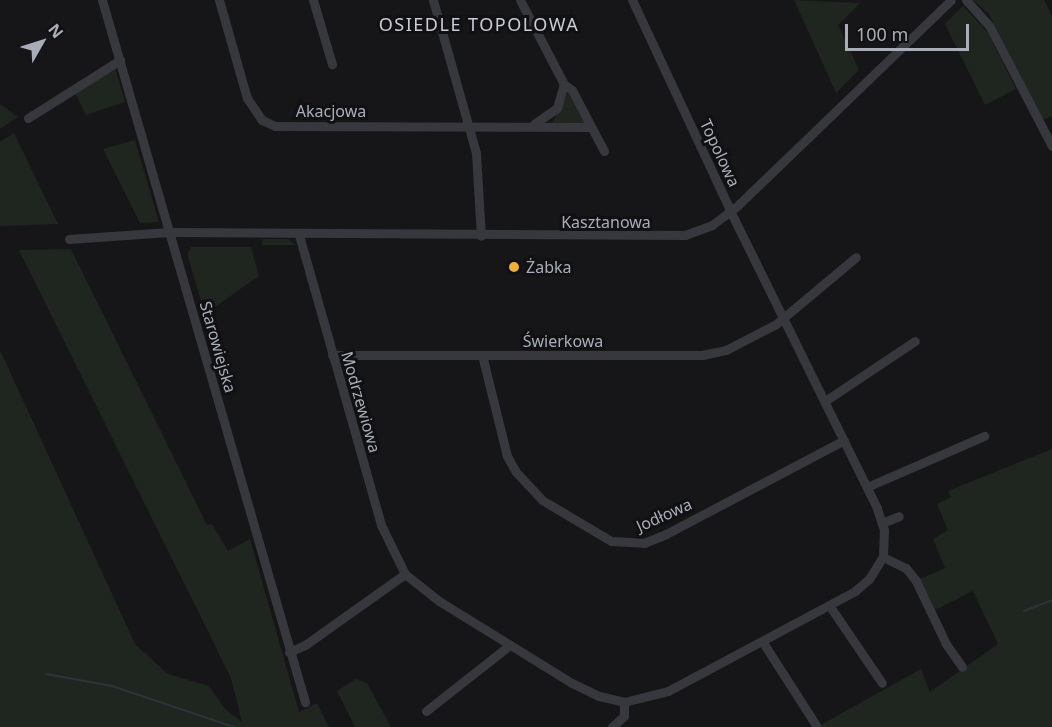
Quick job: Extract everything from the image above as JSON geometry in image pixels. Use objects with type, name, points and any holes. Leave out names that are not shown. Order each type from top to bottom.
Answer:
[{"type":"street","name":"Starowiejska","points":[[102,0],[305,702]]},
{"type":"street","name":"Akacjowa","points":[[219,0],[247,98],[262,120],[276,126],[591,127]]},
{"type":"street","points":[[313,0],[332,64]]},
{"type":"street","points":[[433,0],[469,126],[481,182],[481,236]]},
{"type":"street","points":[[520,0],[564,84],[572,90],[604,151]]},
{"type":"street","name":"Topolowa","points":[[632,0],[731,212],[867,487],[882,523],[883,557]]},
{"type":"street","name":"Kasztanowa","points":[[69,239],[169,232],[299,235],[672,236],[705,228],[731,212],[951,0]]},
{"type":"street","points":[[966,0],[990,27],[1052,146]]},
{"type":"street","points":[[27,118],[120,60]]},
{"type":"street","points":[[529,126],[546,120],[557,108],[564,84]]},
{"type":"street","name":"Modrzewiowa","points":[[299,235],[381,525],[405,574],[425,592],[572,683],[599,696],[624,702],[668,691],[829,605],[869,579],[883,557]]},
{"type":"street","points":[[784,318],[856,256]]},
{"type":"street","name":"Świerkowa","points":[[332,355],[702,355],[752,339],[784,318]]},
{"type":"street","points":[[825,401],[915,341]]},
{"type":"street","name":"Jodłowa","points":[[482,355],[507,456],[516,472],[542,500],[611,542],[644,543],[844,440]]},
{"type":"street","points":[[867,487],[984,436]]},
{"type":"street","points":[[882,523],[899,516]]},
{"type":"street","points":[[883,557],[906,568],[916,581],[946,644],[962,667]]},
{"type":"street","points":[[289,652],[305,645],[405,574]]},
{"type":"street","points":[[829,605],[882,683]]},
{"type":"street","points":[[762,641],[816,725]]},
{"type":"street","points":[[426,711],[510,645]]},
{"type":"street","points":[[612,727],[624,716],[624,702]]},
{"type":"shaded area","points":[[794,0],[860,3],[838,25],[859,70],[836,93]]},
{"type":"shaded area","points":[[973,0],[1044,0],[1052,16],[1052,116],[1043,120],[989,14]]},
{"type":"shaded area","points":[[963,6],[988,33],[1016,89],[985,105],[945,24]]},
{"type":"shaded area","points":[[115,67],[125,102],[86,115],[75,93]]},
{"type":"shaded area","points":[[568,92],[586,123],[551,124],[562,106]]},
{"type":"shaded area","points":[[0,104],[18,117],[0,129]]},
{"type":"shaded area","points":[[14,133],[58,224],[0,226],[0,142]]},
{"type":"shaded area","points":[[135,140],[159,222],[140,223],[103,149]]},
{"type":"shaded area","points":[[263,239],[288,239],[296,245],[262,245]]},
{"type":"shaded area","points":[[191,247],[251,247],[259,276],[205,314],[187,254]]},
{"type":"shaded area","points":[[71,249],[207,525],[212,524],[228,551],[250,539],[299,712],[317,703],[329,727],[0,727],[0,350],[135,644],[168,674],[209,686],[225,709],[242,722],[231,678],[19,250]]},
{"type":"shaded area","points":[[1052,449],[1052,727],[817,727],[921,669],[930,692],[998,644],[973,591],[935,610],[920,579],[945,568],[933,539],[948,530],[937,504],[951,497],[948,491]]},
{"type":"shaded area","points":[[356,679],[367,683],[391,727],[355,727],[337,691]]},
{"type":"waterway","points":[[1024,611],[1052,600]]},
{"type":"waterway","points":[[46,674],[112,686],[234,727]]},
{"type":"place","name":"Żabka","points":[[514,267]]},
{"type":"district","name":"OSIEDLE TOPOLOWA","points":[[479,24]]}]
